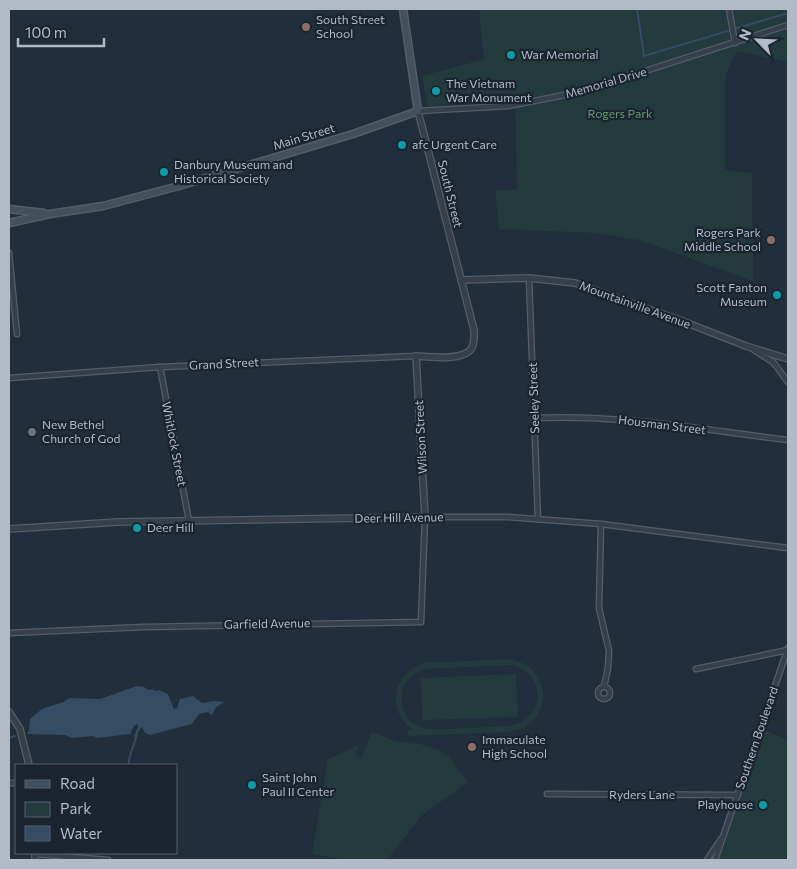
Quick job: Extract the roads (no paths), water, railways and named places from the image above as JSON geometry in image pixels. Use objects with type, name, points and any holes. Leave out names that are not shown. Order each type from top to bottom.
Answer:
[{"type":"main road","name":"South Street","points":[[403,9],[418,112]]},
{"type":"main road","name":"Main Street","points":[[9,223],[50,214],[103,206],[179,186],[353,134],[418,112]]},
{"type":"main road","name":"Main Street","points":[[9,209],[50,214]]},
{"type":"street","points":[[729,9],[735,43]]},
{"type":"street","name":"Memorial Drive","points":[[418,112],[508,106],[543,100],[589,89],[788,25]]},
{"type":"street","name":"South Street","points":[[418,112],[474,330],[472,348],[466,354],[455,357],[440,357]]},
{"type":"street","points":[[9,253],[17,334]]},
{"type":"street","name":"Mountainville Avenue","points":[[461,280],[529,278],[575,283],[746,346],[788,359]]},
{"type":"street","name":"Seeley Street","points":[[529,278],[538,519]]},
{"type":"street","points":[[746,346],[773,362],[787,378]]},
{"type":"street","name":"Grand Street","points":[[9,378],[160,367],[416,356],[440,357]]},
{"type":"street","name":"Wilson Street","points":[[416,356],[426,517]]},
{"type":"street","name":"Whitlock Street","points":[[160,367],[188,521]]},
{"type":"street","name":"Housman Street","points":[[534,418],[571,417],[630,421],[788,440]]},
{"type":"street","name":"Garfield Avenue","points":[[9,633],[143,627],[421,622],[426,517]]},
{"type":"street","name":"Deer Hill Avenue","points":[[9,529],[92,523],[507,517],[602,524],[788,548]]},
{"type":"street","points":[[602,524],[598,608],[609,651],[604,687]]},
{"type":"street","points":[[696,669],[788,649]]},
{"type":"street","name":"Southern Boulevard","points":[[715,860],[788,649]]},
{"type":"street","points":[[9,712],[20,729],[29,764]]},
{"type":"street","name":"Ryders Lane","points":[[547,794],[738,795]]},
{"type":"street","name":"Southern Boulevard","points":[[708,860],[727,829]]},
{"type":"street","points":[[35,856],[108,860]]},
{"type":"water","points":[[137,686],[149,690],[159,690],[168,694],[174,709],[177,708],[180,699],[193,696],[202,703],[225,702],[216,707],[212,715],[208,712],[199,714],[192,724],[150,735],[145,733],[142,727],[138,732],[137,738],[134,737],[137,724],[130,734],[97,738],[93,736],[71,738],[65,735],[27,734],[30,719],[42,709],[70,698],[100,699]]},
{"type":"waterway","points":[[637,9],[644,56],[788,13]]},
{"type":"waterway","points":[[9,738],[15,736]]},
{"type":"waterway","points":[[129,764],[130,754],[136,737]]},
{"type":"place","name":"South Street School","points":[[306,27]]},
{"type":"place","name":"War Memorial","points":[[511,55]]},
{"type":"place","name":"The Vietnam War Monument","points":[[436,91]]},
{"type":"place","name":"afc Urgent Care","points":[[402,145]]},
{"type":"place","name":"Danbury Museum and Historical Society","points":[[164,172]]},
{"type":"place","name":"Rogers Park Middle School","points":[[771,240]]},
{"type":"place","name":"Scott Fanton Museum","points":[[777,295]]},
{"type":"place","name":"New Bethel Church of God","points":[[32,432]]},
{"type":"place","name":"Deer Hill","points":[[137,528]]},
{"type":"place","name":"Immaculate High School","points":[[472,747]]},
{"type":"place","name":"Saint John Paul II Center","points":[[252,785]]},
{"type":"place","name":"Playhouse","points":[[763,805]]},
{"type":"park label","name":"Rogers Park","points":[[620,114]]}]
